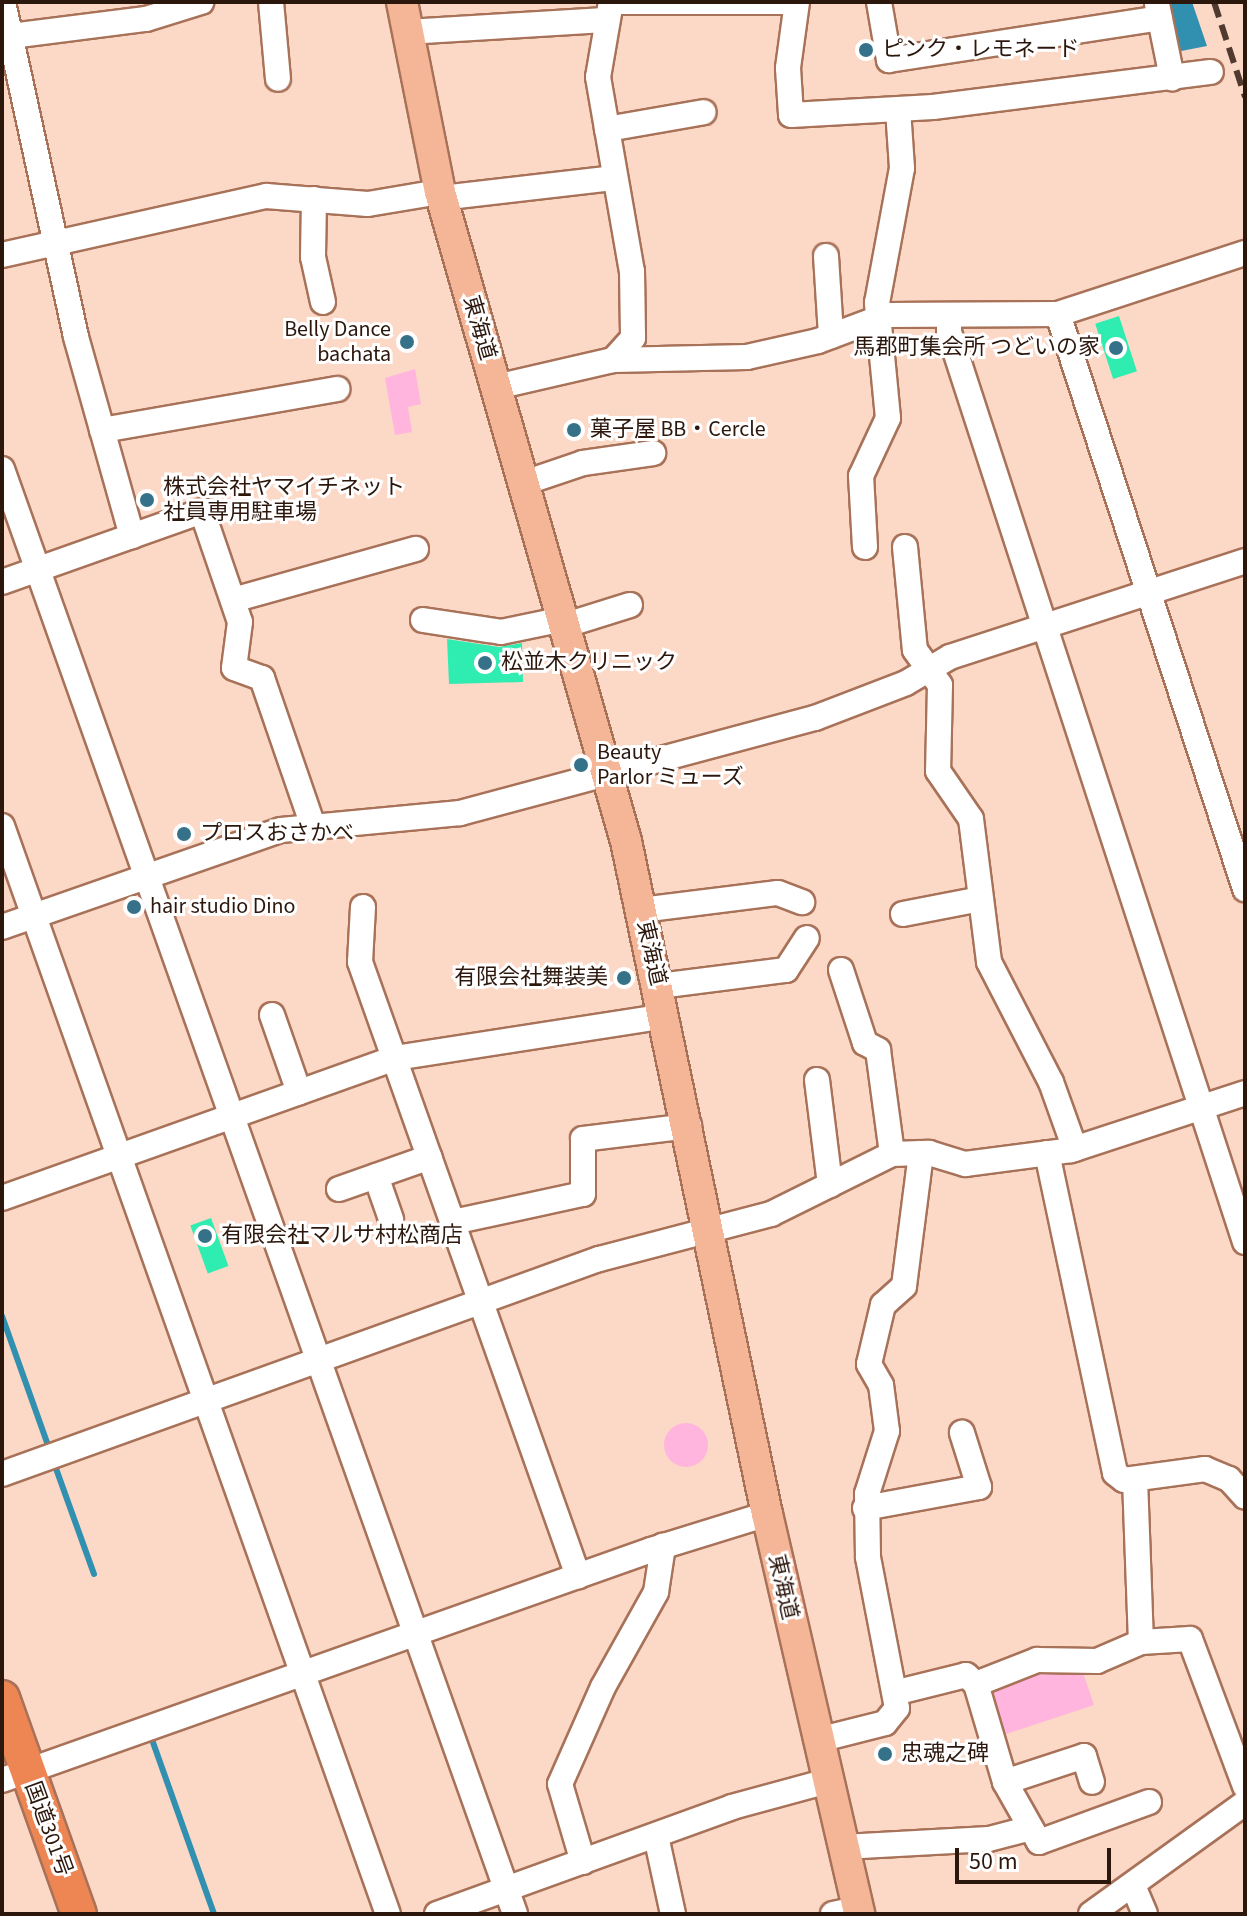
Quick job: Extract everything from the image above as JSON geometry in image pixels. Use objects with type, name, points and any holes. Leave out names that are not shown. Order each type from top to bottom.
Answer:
[{"type":"highway","name":"国道301号","points":[[2,1698],[15,1776],[79,1914]]},
{"type":"main road","name":"東海道","points":[[402,2],[441,195],[608,774],[659,986],[767,1514],[843,1847],[850,1912]]},
{"type":"street","points":[[3,2],[55,241],[132,536]]},
{"type":"street","points":[[11,36],[146,19],[201,2]]},
{"type":"street","points":[[271,2],[278,79]]},
{"type":"street","points":[[622,2],[786,2]]},
{"type":"street","points":[[797,2],[788,68],[791,115],[898,110],[1211,72]]},
{"type":"street","points":[[879,2],[889,60],[1158,10],[1172,78]]},
{"type":"street","points":[[407,32],[608,11],[598,77],[632,271],[633,338],[613,360]]},
{"type":"street","points":[[865,547],[861,476],[888,418],[878,319],[902,168],[898,110]]},
{"type":"street","points":[[607,129],[704,112]]},
{"type":"street","points":[[2,255],[266,196],[381,204],[614,178]]},
{"type":"street","points":[[314,199],[313,257],[323,302]]},
{"type":"street","points":[[496,387],[613,360],[733,359],[831,336],[878,319],[1058,314],[1245,253]]},
{"type":"street","points":[[826,256],[831,336]]},
{"type":"street","points":[[1058,314],[1245,889]]},
{"type":"street","points":[[949,315],[949,332],[1245,1242]]},
{"type":"street","points":[[102,430],[337,389]]},
{"type":"street","points":[[524,483],[583,463],[653,453]]},
{"type":"street","points":[[2,469],[515,1914]]},
{"type":"street","points":[[2,582],[202,511],[240,622],[234,668],[262,678],[313,826]]},
{"type":"street","points":[[905,547],[915,650],[940,685],[938,771],[971,819],[989,962],[1051,1082],[1075,1149]]},
{"type":"street","points":[[233,600],[416,549]]},
{"type":"street","points":[[2,927],[259,836],[313,826],[423,820],[608,774],[846,708],[929,670],[1045,626],[1245,561]]},
{"type":"street","points":[[423,620],[501,632],[565,622],[630,605]]},
{"type":"street","points":[[2,826],[388,1914]]},
{"type":"street","points":[[641,910],[778,893],[802,902]]},
{"type":"street","points":[[903,914],[981,899]]},
{"type":"street","points":[[363,907],[360,962],[578,1576]]},
{"type":"street","points":[[659,986],[786,970],[807,938]]},
{"type":"street","points":[[841,970],[865,1043],[878,1050],[892,1154]]},
{"type":"street","points":[[272,1015],[299,1092]]},
{"type":"street","points":[[2,1198],[395,1058],[665,1016]]},
{"type":"street","points":[[817,1080],[830,1185]]},
{"type":"street","points":[[2,1474],[619,1253],[711,1232],[771,1214],[892,1154],[921,1153],[965,1164],[1075,1149],[1245,1093]]},
{"type":"street","points":[[453,1222],[583,1194],[583,1139],[689,1126]]},
{"type":"street","points":[[818,1740],[891,1720],[898,1692],[876,1603],[865,1508],[887,1431],[881,1385],[869,1364],[883,1305],[904,1286],[921,1153]]},
{"type":"street","points":[[1047,1153],[1115,1473],[1135,1479],[1205,1469],[1229,1479],[1245,1497]]},
{"type":"street","points":[[339,1189],[430,1157]]},
{"type":"street","points":[[376,1176],[391,1219]]},
{"type":"street","points":[[865,1508],[979,1487],[962,1433]]},
{"type":"street","points":[[1135,1479],[1141,1642]]},
{"type":"street","points":[[15,1776],[663,1546],[767,1514]]},
{"type":"street","points":[[583,1862],[560,1784],[603,1687],[656,1592],[663,1546]]},
{"type":"street","points":[[976,1684],[1037,1660],[1097,1661],[1141,1642],[1190,1639],[1245,1786]]},
{"type":"street","points":[[898,1692],[966,1675],[976,1684],[1005,1782],[1039,1842],[1149,1802]]},
{"type":"street","points":[[1005,1782],[1084,1756],[1092,1782]]},
{"type":"street","points":[[437,1914],[732,1807],[828,1781]]},
{"type":"street","points":[[1091,1914],[1134,1888],[1245,1803]]},
{"type":"street","points":[[843,1847],[989,1839],[1031,1828]]},
{"type":"street","points":[[656,1836],[673,1914]]},
{"type":"street","points":[[1134,1888],[1145,1914]]},
{"type":"shaded area","points":[[415,369],[421,404],[408,407],[412,432],[395,435],[385,378]]},
{"type":"shaded area","points":[[686,1423],[702,1429],[708,1445],[702,1461],[686,1467],[670,1461],[664,1445],[670,1429]]},
{"type":"shaded area","points":[[1081,1667],[1094,1705],[1000,1736],[987,1692],[1038,1668]]},
{"type":"water","points":[[1166,2],[1192,2],[1207,46],[1176,52]]},
{"type":"building","name":"馬郡町集会所 つどいの家","points":[[1119,316],[1137,371],[1113,379],[1095,324]]},
{"type":"building","name":"松並木クリニック","points":[[447,639],[499,647],[522,643],[523,682],[449,684]]},
{"type":"building","name":"有限会社マルサ村松商店","points":[[211,1218],[228,1266],[208,1273],[190,1226]]},
{"type":"waterway","points":[[2,1316],[49,1448]]},
{"type":"waterway","points":[[54,1463],[94,1574]]},
{"type":"waterway","points":[[150,1734],[214,1914]]},
{"type":"railway","points":[[1214,2],[1245,97]]},
{"type":"place","name":"ピンク・レモネード","points":[[866,50]]},
{"type":"place","name":"Belly Dance bachata","points":[[407,342]]},
{"type":"place","name":"馬郡町集会所 つどいの家","points":[[1116,348]]},
{"type":"place","name":"菓子屋 BB・Cercle","points":[[574,430]]},
{"type":"place","name":"株式会社ヤマイチネット 社員専用駐車場","points":[[147,500]]},
{"type":"place","name":"松並木クリニック","points":[[485,663]]},
{"type":"place","name":"Beauty Parlor ミューズ","points":[[581,765]]},
{"type":"place","name":"プロスおさかべ","points":[[184,834]]},
{"type":"place","name":"hair studio Dino","points":[[134,907]]},
{"type":"place","name":"有限会社舞装美","points":[[624,978]]},
{"type":"place","name":"有限会社マルサ村松商店","points":[[205,1236]]},
{"type":"place","name":"忠魂之碑","points":[[885,1754]]}]
